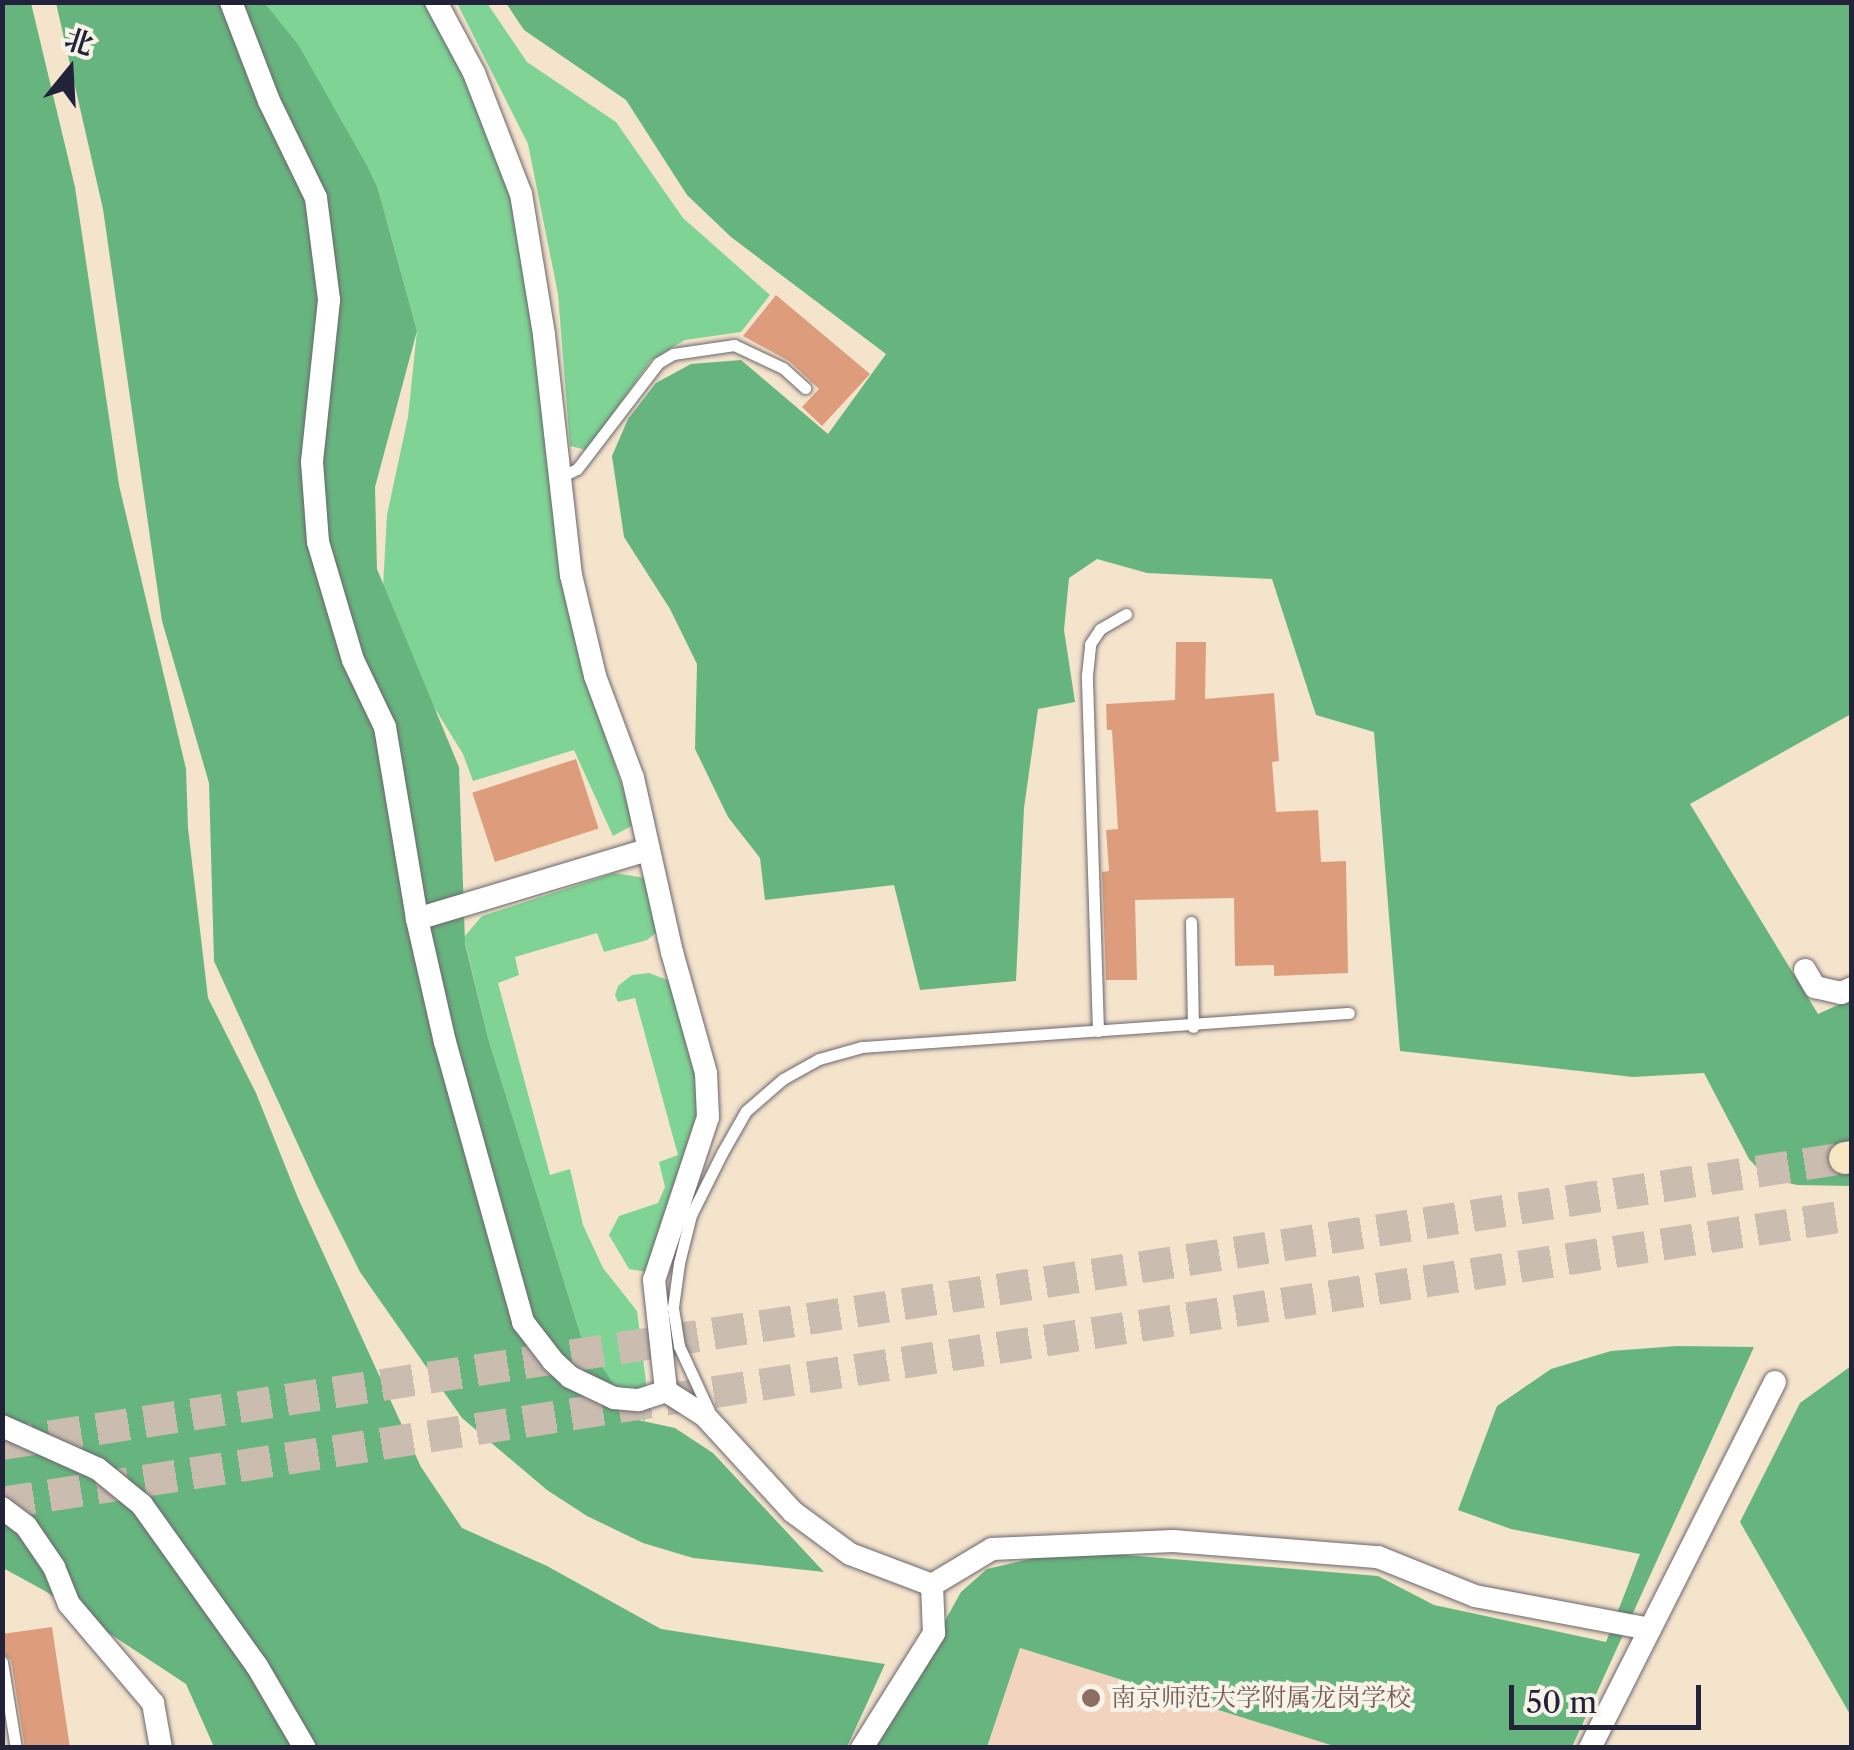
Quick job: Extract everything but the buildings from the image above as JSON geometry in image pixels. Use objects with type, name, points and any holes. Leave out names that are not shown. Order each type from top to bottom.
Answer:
[{"type":"street","points":[[231,2],[269,101],[316,198],[329,300],[312,462],[318,542],[353,660],[385,727],[417,919],[445,1042],[522,1322],[561,1369],[592,1390],[639,1400],[666,1392]]},
{"type":"street","points":[[436,2],[474,73],[520,194],[544,335],[571,575],[586,642],[633,778],[647,850],[701,1050],[708,1117],[654,1280],[666,1392],[718,1428],[794,1512],[850,1554],[932,1585]]},
{"type":"street","points":[[417,919],[647,850]]},
{"type":"street","points":[[1805,970],[1815,987],[1841,992],[1852,988]]},
{"type":"street","points":[[1590,1748],[1775,1382]]},
{"type":"street","points":[[2,1426],[98,1469],[142,1505],[256,1666],[305,1748]]},
{"type":"street","points":[[2,1508],[26,1526],[54,1567],[70,1604],[154,1703],[161,1748]]},
{"type":"street","points":[[932,1585],[992,1549],[1173,1541],[1378,1557],[1475,1596],[1649,1629]]},
{"type":"street","points":[[862,1748],[934,1633],[932,1585]]},
{"type":"lane","points":[[559,478],[577,469],[658,362],[673,354],[734,345],[768,359],[805,388]]},
{"type":"lane","points":[[1098,1031],[1088,660],[1090,644],[1100,629],[1126,614]]},
{"type":"lane","points":[[1191,922],[1193,1027]]},
{"type":"lane","points":[[718,1428],[690,1378],[679,1346],[673,1307],[691,1215],[746,1111],[783,1079],[819,1059],[862,1047],[1193,1027],[1349,1013]]},
{"type":"lane","points":[[2,1662],[16,1748]]},
{"type":"shaded area","name":"南京师范大学附属龙岗学校","points":[[1019,1648],[1337,1747],[987,1748]]},
{"type":"green space","points":[[2,3],[31,3],[75,187],[119,485],[186,769],[188,828],[208,998],[256,1093],[298,1198],[421,1467],[462,1528],[547,1566],[661,1629],[885,1664],[847,1747],[214,1747],[186,1684],[45,1591],[3,1568]]},
{"type":"green space","points":[[56,3],[265,3],[299,46],[366,164],[378,189],[417,331],[375,487],[377,569],[459,767],[465,943],[488,1038],[581,1336],[638,1420],[675,1428],[713,1453],[824,1572],[693,1558],[643,1543],[587,1516],[547,1490],[462,1418],[360,1272],[317,1186],[214,961],[209,783],[162,621],[103,209]]},
{"type":"green space","points":[[265,3],[428,3],[477,96],[522,223],[591,694],[635,824],[613,836],[574,750],[473,781],[463,754],[421,686],[383,587],[387,515],[408,417],[417,331],[378,189],[299,47]]},
{"type":"green space","points":[[457,3],[487,3],[527,62],[616,122],[683,218],[770,295],[741,332],[685,340],[651,360],[587,450],[570,446],[558,294],[528,144]]},
{"type":"green space","points":[[506,3],[1851,3],[1851,714],[1690,804],[1818,1014],[1851,999],[1851,1186],[1797,1185],[1767,1178],[1749,1159],[1704,1073],[1633,1077],[1400,1051],[1374,732],[1316,715],[1272,579],[1147,573],[1097,559],[1069,578],[1064,630],[1075,702],[1038,709],[1024,808],[1016,981],[920,990],[894,885],[765,900],[760,858],[728,817],[695,749],[697,664],[670,609],[624,537],[612,456],[628,419],[656,383],[691,364],[741,360],[828,434],[886,354],[731,237],[687,195],[626,100],[524,30]]},
{"type":"green space","points":[[615,873],[645,878],[657,932],[647,940],[604,952],[597,933],[515,957],[519,975],[498,983],[550,1175],[570,1169],[583,1225],[603,1268],[637,1311],[650,1414],[644,1421],[620,1396],[581,1336],[488,1038],[464,937],[482,916]]},
{"type":"green space","points":[[649,973],[670,981],[699,1079],[698,1121],[646,1272],[629,1269],[609,1235],[619,1216],[658,1203],[665,1187],[659,1162],[678,1155],[635,998],[618,1002],[615,995],[618,986],[632,975]]},
{"type":"green space","points":[[1677,1346],[1754,1347],[1572,1747],[1337,1747],[1020,1648],[987,1747],[874,1748],[961,1592],[987,1569],[1034,1558],[1101,1553],[1378,1576],[1434,1605],[1606,1642],[1640,1554],[1511,1529],[1458,1510],[1497,1406],[1551,1369],[1611,1351]]},
{"type":"green space","points":[[1851,1366],[1851,1716],[1740,1522],[1800,1403]]},
{"type":"tunnel","points":[[2,1444],[1845,1158]]},
{"type":"tunnel","points":[[2,1503],[1852,1215]]},
{"type":"place","name":"南京师范大学附属龙岗学校","points":[[1091,1698]]}]
